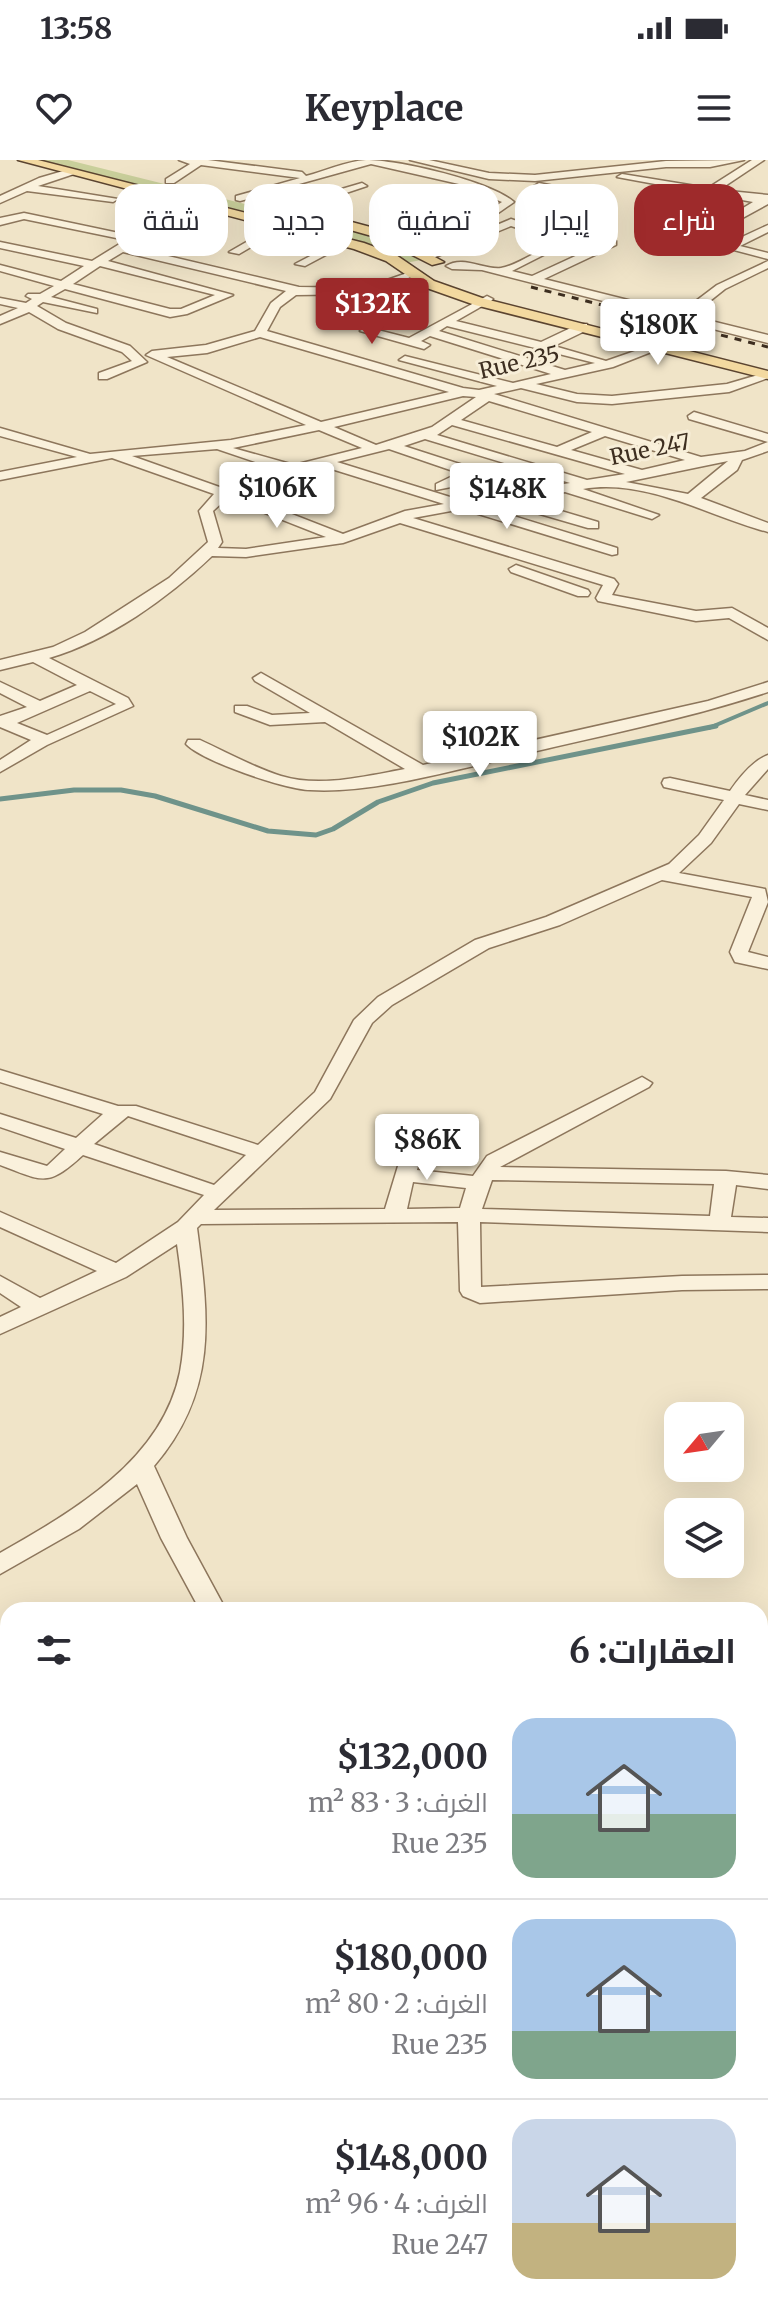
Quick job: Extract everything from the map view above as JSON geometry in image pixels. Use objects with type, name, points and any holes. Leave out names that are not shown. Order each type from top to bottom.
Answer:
[{"type":"main road","points":[[24,160],[118,184]]},
{"type":"main road","points":[[163,179],[185,184]]},
{"type":"main road","points":[[234,196],[244,199]]},
{"type":"main road","points":[[353,245],[379,253],[429,284],[556,321],[766,375]]},
{"type":"main road","points":[[427,256],[453,269],[484,300]]},
{"type":"main road","points":[[413,273],[414,265],[433,259]]},
{"type":"main road","points":[[413,273],[437,277],[453,269]]},
{"type":"street","points":[[184,160],[315,172],[368,187],[353,190]]},
{"type":"street","points":[[274,160],[302,162]]},
{"type":"street","points":[[285,184],[315,172],[373,160],[461,184]]},
{"type":"street","points":[[395,166],[414,160],[526,184]]},
{"type":"street","points":[[650,160],[666,164]]},
{"type":"street","points":[[484,176],[551,178],[666,164],[739,160]]},
{"type":"street","points":[[721,184],[759,160]]},
{"type":"street","points":[[163,179],[201,161]]},
{"type":"street","points":[[699,164],[737,174]]},
{"type":"street","points":[[420,172],[440,165]]},
{"type":"street","points":[[0,200],[70,172]]},
{"type":"street","points":[[593,172],[667,184]]},
{"type":"street","points":[[478,184],[484,176]]},
{"type":"street","points":[[26,188],[113,199]]},
{"type":"street","points":[[234,196],[244,194]]},
{"type":"street","points":[[744,196],[766,200]]},
{"type":"street","points":[[499,198],[509,202],[499,208]]},
{"type":"street","points":[[744,212],[766,200]]},
{"type":"street","points":[[0,222],[14,216],[24,216],[115,236]]},
{"type":"street","points":[[499,219],[568,240],[502,272]]},
{"type":"street","points":[[433,259],[512,223]]},
{"type":"street","points":[[744,240],[768,228]]},
{"type":"street","points":[[89,239],[101,233]]},
{"type":"street","points":[[0,245],[147,273],[227,295],[177,313],[0,268]]},
{"type":"street","points":[[53,257],[77,245]]},
{"type":"street","points":[[235,252],[244,247]]},
{"type":"street","points":[[744,250],[768,256]]},
{"type":"street","points":[[0,320],[29,307],[115,251]]},
{"type":"street","points":[[154,256],[297,290],[365,291],[413,273]]},
{"type":"street","points":[[301,264],[317,256]]},
{"type":"street","points":[[533,280],[584,256]]},
{"type":"street","points":[[97,294],[175,261]]},
{"type":"street","points":[[453,269],[470,265],[502,272],[768,339]]},
{"type":"street","points":[[680,319],[721,287],[764,268]]},
{"type":"street","points":[[138,304],[215,271]]},
{"type":"street","points":[[0,287],[93,311]]},
{"type":"street","points":[[260,333],[278,301],[297,290]]},
{"type":"street","points":[[410,342],[484,300]]},
{"type":"street","points":[[0,301],[29,307],[62,326],[126,349],[140,363],[103,376]]},
{"type":"street","points":[[694,310],[734,317]]},
{"type":"street","points":[[446,322],[609,364]]},
{"type":"street","points":[[543,346],[583,327]]},
{"type":"street","points":[[366,331],[445,351]]},
{"type":"street","points":[[430,332],[562,374]]},
{"type":"street","points":[[136,357],[207,349],[260,333],[463,392]]},
{"type":"street","name":"Rue 235","points":[[217,446],[388,412],[463,392],[483,395],[513,384],[609,364],[658,347]]},
{"type":"street","points":[[152,355],[377,450]]},
{"type":"street","points":[[400,359],[577,398],[612,400],[729,388],[766,375]]},
{"type":"street","points":[[40,707],[0,684],[40,659],[96,632],[168,586],[211,552],[215,542],[206,520],[209,504],[227,493],[295,470],[425,435],[451,421],[483,395],[699,461]]},
{"type":"street","points":[[694,416],[768,438]]},
{"type":"street","points":[[451,421],[642,474]]},
{"type":"street","points":[[0,432],[91,457]]},
{"type":"street","points":[[558,451],[603,432]]},
{"type":"street","points":[[425,435],[592,483],[691,499],[768,528]]},
{"type":"street","points":[[600,463],[644,444]]},
{"type":"street","points":[[0,476],[91,457],[217,446],[295,470]]},
{"type":"street","points":[[392,446],[463,469],[467,473]]},
{"type":"street","name":"Rue 247","points":[[211,552],[246,553],[349,537],[390,520],[699,461],[736,457],[768,446]]},
{"type":"street","points":[[113,454],[349,537]]},
{"type":"street","points":[[691,499],[732,467],[736,457]]},
{"type":"street","points":[[426,493],[504,458]]},
{"type":"street","points":[[323,463],[612,551]]},
{"type":"street","points":[[451,483],[593,525]]},
{"type":"street","points":[[565,488],[652,515]]},
{"type":"street","points":[[390,520],[583,593]]},
{"type":"street","points":[[390,520],[609,582],[611,584],[603,598],[696,616],[732,613],[768,635]]},
{"type":"street","points":[[0,665],[40,659],[122,701],[125,706],[62,736],[43,740],[0,767]]},
{"type":"street","points":[[261,678],[421,771]]},
{"type":"street","points":[[2,722],[90,685]]},
{"type":"street","points":[[194,744],[292,784],[351,784],[713,705],[768,687]]},
{"type":"street","points":[[241,709],[268,719],[326,717]]},
{"type":"street","points":[[2,722],[43,740]]},
{"type":"street","points":[[0,1326],[118,1272],[153,1252],[191,1222],[323,1095],[364,1020],[385,1001],[482,944],[553,921],[662,875],[686,860],[714,827],[732,799],[763,769]]},
{"type":"street","points":[[670,783],[768,805]]},
{"type":"street","points":[[662,875],[759,893],[739,952],[742,958],[768,963]]},
{"type":"street","points":[[0,1076],[117,1112],[129,1110],[262,1153]]},
{"type":"street","points":[[642,1083],[494,1161],[480,1178],[468,1215],[471,1291],[475,1295],[668,1283],[768,1282]]},
{"type":"street","points":[[0,1158],[46,1174],[80,1148],[117,1112]]},
{"type":"street","points":[[0,1120],[218,1193]]},
{"type":"street","points":[[394,1215],[415,1137]]},
{"type":"street","points":[[405,1175],[726,1178],[768,1182]]},
{"type":"street","points":[[720,1221],[726,1178]]},
{"type":"street","points":[[191,1222],[468,1215],[768,1225]]},
{"type":"street","points":[[0,1219],[118,1272]]},
{"type":"street","points":[[0,1565],[93,1510],[142,1467],[178,1409],[195,1351],[191,1222]]},
{"type":"street","points":[[0,1283],[40,1309]]},
{"type":"street","points":[[142,1467],[174,1538],[209,1602]]},
{"type":"green space","points":[[28,160],[68,160],[164,184],[116,184]]},
{"type":"green space","points":[[228,200],[244,204],[244,219],[228,215]]},
{"type":"green space","points":[[353,231],[369,237],[369,253],[353,249]]},
{"type":"green space","points":[[379,256],[419,256],[427,259],[405,263]]},
{"type":"waterway","points":[[712,727],[768,703]]},
{"type":"waterway","points":[[712,727],[716,726]]},
{"type":"waterway","points":[[0,799],[74,790],[121,790],[155,796],[268,831],[316,835],[333,829],[378,802],[433,783],[712,727]]},
{"type":"railway","points":[[531,287],[768,347]]}]
